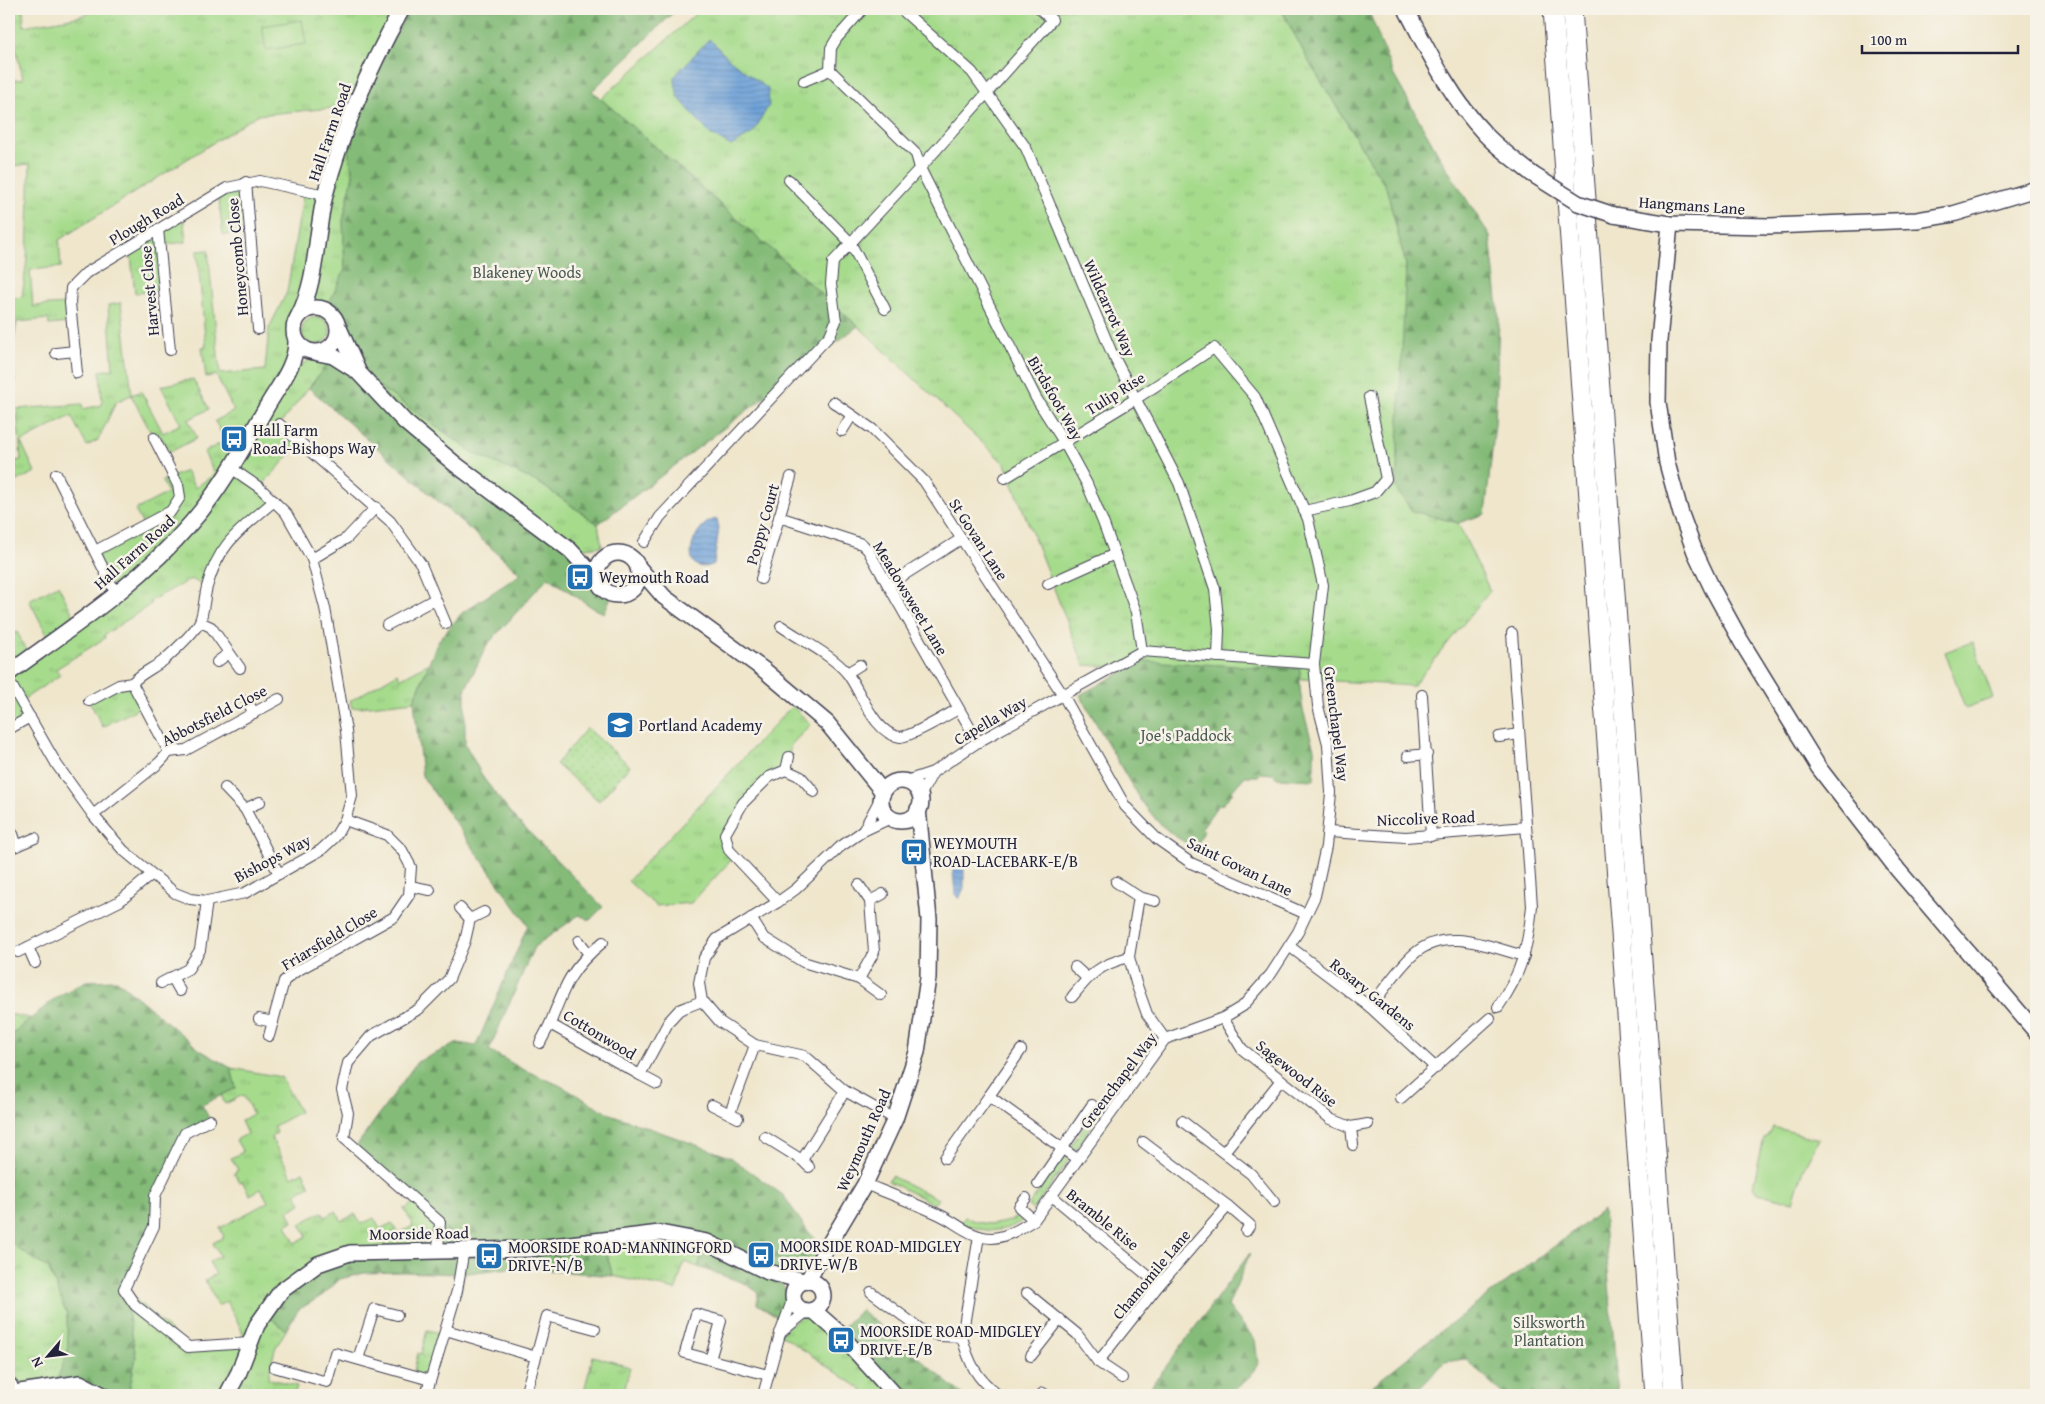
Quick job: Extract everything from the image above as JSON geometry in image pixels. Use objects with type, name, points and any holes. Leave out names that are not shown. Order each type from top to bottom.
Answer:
[{"type":"highway","points":[[1552,9],[1655,1395]]},
{"type":"highway","points":[[1572,9],[1674,1395]]},
{"type":"street","name":"Hall Farm Road","points":[[298,317],[313,275],[325,195],[344,131],[378,52],[402,9]]},
{"type":"street","points":[[804,81],[830,70],[831,48],[837,38],[863,9]]},
{"type":"street","name":"Wildcarrot Way","points":[[901,9],[972,72],[1026,148],[1111,351],[1137,398],[1179,483],[1215,589],[1219,629],[1218,657]]},
{"type":"street","points":[[644,542],[660,517],[830,335],[836,321],[831,284],[833,262],[1052,20],[1040,9]]},
{"type":"street","name":"Hangmans Lane","points":[[1406,9],[1442,76],[1462,106],[1485,134],[1506,154],[1532,174],[1578,203],[1614,215],[1670,224],[1770,226],[1917,220],[1953,214],[2036,189]]},
{"type":"street","name":"Birdsfoot Way","points":[[830,70],[916,154],[920,168],[1036,398],[1064,442],[1087,484],[1136,612],[1142,651]]},
{"type":"street","points":[[789,180],[850,242],[885,309]]},
{"type":"street","name":"Plough Road","points":[[77,373],[70,303],[72,288],[86,273],[227,188],[246,182],[260,181],[325,195]]},
{"type":"street","name":"Honeycomb Close","points":[[246,182],[258,329]]},
{"type":"street","points":[[1670,224],[1659,341],[1658,402],[1667,463],[1681,514],[1712,588],[1784,714],[1819,768],[1904,876],[2036,1032]]},
{"type":"street","name":"Harvest Close","points":[[158,229],[170,350]]},
{"type":"street","name":"Hall Farm Road","points":[[313,275],[326,310]]},
{"type":"street","points":[[358,372],[336,320],[326,310],[310,308],[298,317],[294,328],[296,340],[304,349],[333,356],[358,372],[405,422],[455,464],[570,550],[603,588],[612,594],[644,592],[664,597]]},
{"type":"street","points":[[317,352],[325,351],[336,342],[338,328]]},
{"type":"street","name":"Hall Farm Road","points":[[9,673],[116,594],[155,561],[192,523],[231,468],[284,379],[295,352],[296,340]]},
{"type":"street","name":"Tulip Rise","points":[[1005,478],[1137,398],[1214,348]]},
{"type":"street","name":"Greenchapel Way","points":[[865,1184],[942,1216],[959,1228],[979,1236],[993,1238],[1013,1233],[1034,1220],[1165,1039],[1224,1018],[1243,1006],[1271,974],[1289,946],[1315,896],[1328,832],[1330,792],[1328,744],[1318,706],[1314,664],[1323,585],[1308,519],[1255,397],[1214,348]]},
{"type":"street","points":[[56,352],[75,351]]},
{"type":"street","name":"Hall Farm Road","points":[[284,379],[317,352]]},
{"type":"street","points":[[1304,511],[1350,501],[1375,492],[1386,479],[1369,397]]},
{"type":"street","name":"St Govan Lane","points":[[833,402],[878,435],[924,481],[1062,695]]},
{"type":"street","points":[[842,431],[852,415]]},
{"type":"street","points":[[280,424],[390,521],[421,564],[446,624]]},
{"type":"street","points":[[94,551],[171,511],[180,498],[178,485],[154,438]]},
{"type":"street","name":"Bishops Way","points":[[9,681],[57,765],[93,815],[120,847],[151,875],[175,893],[190,899],[207,901],[244,893],[321,850],[335,837],[345,820],[352,796],[346,731],[325,608],[312,559],[286,513],[260,488],[231,468]]},
{"type":"street","points":[[56,474],[116,594]]},
{"type":"street","name":"Poppy Court","points":[[761,579],[792,477]]},
{"type":"street","points":[[89,701],[118,685],[132,683],[140,674],[163,661],[200,622],[207,587],[217,559],[229,540],[274,501]]},
{"type":"street","points":[[312,559],[347,538],[376,507]]},
{"type":"street","name":"Meadowsweet Lane","points":[[779,518],[862,544],[868,550],[978,742]]},
{"type":"street","points":[[888,585],[961,539]]},
{"type":"street","points":[[570,550],[592,556],[623,553],[634,560],[664,597],[764,670],[826,723],[861,765],[881,795],[883,810],[922,848]]},
{"type":"street","points":[[1048,584],[1115,554]]},
{"type":"street","points":[[598,580],[599,566],[607,556]]},
{"type":"street","points":[[628,592],[637,584],[639,578],[638,567]]},
{"type":"street","points":[[387,625],[435,599]]},
{"type":"street","points":[[200,622],[211,627],[240,668]]},
{"type":"street","points":[[781,626],[830,658],[847,673],[880,726],[895,736],[909,735],[958,709]]},
{"type":"street","points":[[1498,1007],[1513,985],[1524,956],[1529,938],[1532,906],[1512,633]]},
{"type":"street","points":[[1142,651],[1314,664]]},
{"type":"street","name":"Capella Way","points":[[901,781],[933,772],[978,742],[1142,651]]},
{"type":"street","points":[[217,662],[229,653]]},
{"type":"street","points":[[847,673],[860,665]]},
{"type":"street","points":[[132,683],[169,752]]},
{"type":"street","name":"Saint Govan Lane","points":[[1062,695],[1125,806],[1157,839],[1190,863],[1306,914]]},
{"type":"street","points":[[1422,695],[1431,836]]},
{"type":"street","name":"Abbotsfield Close","points":[[93,815],[159,763],[169,752],[186,750],[279,699]]},
{"type":"street","points":[[247,702],[254,713]]},
{"type":"street","points":[[9,729],[30,717]]},
{"type":"street","points":[[1499,736],[1519,734]]},
{"type":"street","points":[[1408,756],[1427,754]]},
{"type":"street","points":[[786,770],[789,757]]},
{"type":"street","points":[[861,765],[915,787],[919,803],[912,817],[894,819],[863,831],[840,847],[796,889],[717,939],[704,958],[699,983],[702,1000],[720,1022],[755,1044],[805,1056],[845,1091],[895,1119]]},
{"type":"street","points":[[778,902],[729,850],[725,834],[743,803],[769,777],[786,770],[801,777],[814,792]]},
{"type":"street","name":"Capella Way","points":[[919,803],[933,772]]},
{"type":"street","points":[[863,831],[886,787],[901,781]]},
{"type":"street","points":[[225,788],[245,809],[279,874]]},
{"type":"street","points":[[245,809],[260,802]]},
{"type":"street","name":"Weymouth Road","points":[[823,1294],[826,1250],[865,1184],[895,1119],[916,1052],[928,978],[929,919],[919,803]]},
{"type":"street","name":"Friarsfield Close","points":[[270,1036],[284,982],[295,972],[394,917],[409,895],[411,867],[402,850],[387,835],[345,820]]},
{"type":"street","name":"Niccolive Road","points":[[1328,832],[1406,837],[1526,827]]},
{"type":"street","points":[[13,834],[13,848],[35,838]]},
{"type":"street","points":[[35,963],[23,950],[120,901],[151,875]]},
{"type":"street","points":[[1116,882],[1139,897],[1155,901]]},
{"type":"street","points":[[859,885],[870,901],[874,952],[859,979]]},
{"type":"street","points":[[410,886],[430,890]]},
{"type":"street","points":[[870,901],[883,894]]},
{"type":"street","points":[[1139,897],[1129,957],[1147,1014],[1165,1039]]},
{"type":"street","points":[[161,983],[188,969],[200,950],[207,901]]},
{"type":"street","points":[[460,908],[470,919]]},
{"type":"street","points":[[470,919],[484,912]]},
{"type":"street","points":[[751,918],[763,937],[803,962],[859,979],[881,995]]},
{"type":"street","points":[[438,1250],[440,1222],[344,1138],[348,1113],[342,1090],[348,1063],[371,1036],[419,1009],[449,979],[465,941],[470,919]]},
{"type":"street","points":[[1370,1007],[1413,954],[1425,946],[1442,940],[1468,940],[1524,956]]},
{"type":"street","points":[[579,941],[589,954]]},
{"type":"street","name":"Cottonwood","points":[[603,942],[574,970],[550,1024],[640,1075],[668,1021],[679,1010],[702,1000]]},
{"type":"street","name":"Rosary Gardens","points":[[1289,946],[1370,1007],[1436,1068]]},
{"type":"street","points":[[1072,998],[1088,978],[1101,966],[1129,957]]},
{"type":"street","points":[[1075,967],[1088,978]]},
{"type":"street","points":[[172,977],[180,990]]},
{"type":"street","name":"Sagewood Rise","points":[[1224,1018],[1242,1049],[1331,1119],[1351,1127]]},
{"type":"street","points":[[1401,1098],[1490,1018]]},
{"type":"street","points":[[259,1019],[273,1022]]},
{"type":"street","points":[[540,1043],[550,1024]]},
{"type":"street","points":[[712,1105],[734,1116],[755,1044]]},
{"type":"street","points":[[946,1158],[1021,1050]]},
{"type":"street","points":[[640,1075],[657,1084]]},
{"type":"street","points":[[1224,1152],[1281,1080]]},
{"type":"street","points":[[765,1137],[806,1164],[845,1091]]},
{"type":"street","points":[[989,1096],[1077,1160]]},
{"type":"street","points":[[1038,1184],[1092,1105]]},
{"type":"street","points":[[210,1120],[185,1133],[155,1196],[154,1226],[124,1289],[135,1305],[188,1347],[249,1343]]},
{"type":"street","points":[[1182,1121],[1251,1174],[1274,1202]]},
{"type":"street","points":[[1353,1145],[1351,1127],[1368,1124]]},
{"type":"street","points":[[1144,1142],[1228,1206],[1250,1226],[1246,1231]]},
{"type":"street","name":"Bramble Rise","points":[[1052,1196],[1159,1285]]},
{"type":"street","points":[[1026,1198],[1019,1207],[1034,1220]]},
{"type":"street","name":"Chamomile Lane","points":[[1098,1362],[1159,1285],[1228,1206]]},
{"type":"street","name":"Moorside Road","points":[[227,1395],[257,1326],[281,1291],[318,1264],[350,1252],[529,1249],[660,1233],[707,1242],[768,1272],[815,1282],[823,1294]]},
{"type":"street","points":[[979,1236],[962,1337],[969,1362],[984,1384],[998,1395]]},
{"type":"street","points":[[426,1395],[457,1291],[464,1250]]},
{"type":"street","points":[[763,1395],[796,1286],[806,1281],[826,1250]]},
{"type":"street","name":"Moorside Road","points":[[768,1272],[793,1297],[798,1307],[810,1310],[838,1332]]},
{"type":"street","points":[[870,1292],[923,1331],[940,1336],[962,1337]]},
{"type":"street","points":[[1027,1293],[1077,1334],[1098,1362],[1122,1378]]},
{"type":"street","points":[[780,1334],[810,1310],[820,1305],[823,1294]]},
{"type":"street","points":[[823,1294],[838,1332],[895,1395]]},
{"type":"street","points":[[358,1360],[374,1309],[397,1315]]},
{"type":"street","points":[[710,1360],[721,1320],[696,1314],[685,1353],[710,1360],[768,1375]]},
{"type":"street","points":[[525,1395],[548,1316],[595,1329]]},
{"type":"street","points":[[1031,1356],[1060,1319]]},
{"type":"street","points":[[446,1330],[536,1357]]},
{"type":"street","points":[[274,1367],[327,1382],[335,1353],[430,1380]]},
{"type":"street","points":[[14,1389],[52,1391],[80,1383],[103,1395]]},
{"type":"green space","points":[[9,9],[23,9],[24,26],[77,17],[101,9],[402,9],[354,106],[257,115],[59,240],[61,267],[30,270],[33,306],[66,304],[68,323],[49,325],[48,319],[17,322],[12,350],[15,384],[9,384],[9,336],[11,335],[9,299],[22,297],[27,259],[30,164],[9,166],[9,81],[23,79],[9,20]]},
{"type":"green space","name":"Blakeney Woods","points":[[409,9],[677,9],[592,91],[858,326],[598,524],[539,483],[474,453],[361,374],[614,590],[604,613],[593,608],[548,577],[487,645],[465,690],[465,744],[484,779],[512,815],[603,907],[590,920],[579,915],[534,947],[489,1050],[522,1069],[559,1085],[610,1114],[730,1157],[784,1196],[806,1229],[826,1250],[807,1281],[769,1273],[793,1295],[785,1321],[757,1304],[758,1292],[744,1283],[698,1267],[707,1242],[660,1233],[602,1240],[613,1276],[517,1267],[460,1274],[364,1273],[340,1279],[323,1295],[298,1310],[286,1330],[265,1314],[318,1264],[438,1250],[440,1222],[355,1148],[417,1062],[458,1043],[476,1046],[528,925],[422,776],[414,701],[438,641],[463,612],[521,574],[309,388],[329,362],[357,372],[337,321],[326,310],[345,269],[343,221],[353,175],[344,131]]},
{"type":"green space","points":[[701,9],[1281,9],[1308,60],[1386,187],[1406,265],[1404,341],[1417,512],[1458,523],[1490,591],[1413,686],[1084,665],[1005,464],[858,326],[601,99]]},
{"type":"green space","points":[[1281,9],[1368,9],[1393,74],[1444,164],[1490,236],[1499,318],[1495,424],[1485,514],[1458,523],[1412,511],[1396,489],[1406,265],[1386,187],[1308,60]]},
{"type":"green space","points":[[302,20],[306,44],[266,50],[262,26]]},
{"type":"green space","points":[[344,131],[353,175],[343,221],[345,270],[326,310],[316,306],[313,277],[295,319],[292,333],[296,349],[285,378],[310,359],[329,362],[280,424],[301,442],[260,488],[274,501],[229,540],[207,587],[191,579],[150,601],[151,604],[104,635],[105,638],[56,669],[60,675],[21,701],[30,717],[9,729],[9,636],[17,632],[30,657],[51,642],[29,600],[58,585],[77,622],[116,594],[95,551],[143,525],[135,510],[168,493],[162,481],[186,471],[195,488],[215,474],[204,452],[225,441],[215,421],[234,411],[216,375],[206,377],[202,347],[206,347],[197,251],[208,250],[220,374],[265,370],[269,328],[287,292],[304,189],[325,195]]},
{"type":"green space","points":[[246,182],[250,232],[223,235],[218,193]]},
{"type":"green space","points":[[183,214],[186,242],[160,245],[164,291],[135,293],[130,246]]},
{"type":"green space","points":[[121,303],[132,395],[141,391],[163,433],[181,424],[161,386],[193,379],[209,409],[188,420],[197,438],[170,452],[160,435],[154,438],[131,395],[116,402],[98,440],[87,446],[71,416],[21,442],[35,472],[13,483],[10,491],[13,498],[9,500],[9,462],[21,460],[17,409],[82,404],[83,409],[102,405],[100,371],[113,369],[108,305]]},
{"type":"green space","points":[[316,317],[326,321],[330,331],[326,341],[316,345],[306,341],[302,331],[306,321]]},
{"type":"green space","points":[[358,372],[474,453],[539,483],[598,524],[602,546],[570,550],[508,505]]},
{"type":"green space","points":[[1973,642],[1993,698],[1965,708],[1945,652]]},
{"type":"green space","name":"Joe's Paddock","points":[[1142,661],[1300,669],[1303,710],[1314,749],[1314,780],[1277,778],[1273,774],[1261,773],[1258,776],[1245,776],[1223,804],[1218,805],[1201,829],[1204,831],[1197,845],[1195,844],[1193,847],[1173,835],[1159,823],[1140,800],[1080,695]]},
{"type":"green space","points":[[429,663],[414,701],[352,708],[350,701],[398,673],[400,679]]},
{"type":"green space","points":[[132,683],[144,705],[103,727],[89,701]]},
{"type":"green space","points":[[792,706],[811,724],[791,745],[786,770],[769,777],[725,834],[735,856],[691,903],[656,906],[628,881]]},
{"type":"green space","points":[[587,728],[630,766],[599,801],[556,764]]},
{"type":"green space","points":[[117,980],[200,1050],[231,1068],[236,1088],[202,1105],[210,1120],[185,1133],[155,1196],[154,1226],[124,1289],[136,1357],[128,1395],[103,1395],[99,1392],[54,1387],[68,1352],[67,1314],[49,1269],[17,1248],[9,1240],[9,1037],[57,997],[86,981]]},
{"type":"green space","points":[[9,1014],[30,1018],[9,1037]]},
{"type":"green space","points":[[231,1068],[281,1077],[300,1112],[274,1126],[277,1133],[271,1137],[292,1177],[303,1171],[310,1186],[296,1193],[301,1204],[288,1211],[293,1221],[286,1225],[295,1243],[307,1236],[300,1224],[322,1212],[325,1217],[336,1211],[342,1221],[355,1214],[361,1224],[374,1218],[380,1229],[392,1223],[398,1234],[413,1226],[404,1208],[406,1209],[415,1200],[440,1222],[438,1250],[350,1253],[265,1314],[286,1330],[275,1349],[268,1378],[297,1386],[294,1395],[128,1395],[136,1357],[124,1289],[188,1347],[248,1343],[227,1301],[218,1306],[205,1280],[216,1274],[209,1262],[220,1256],[213,1243],[224,1237],[220,1228],[268,1202],[261,1189],[250,1195],[242,1181],[239,1182],[234,1173],[238,1170],[231,1158],[243,1152],[236,1140],[247,1134],[241,1121],[253,1114],[243,1095],[225,1104],[221,1095],[236,1088]]},
{"type":"green space","points":[[1113,1085],[1119,1088],[1075,1150],[1070,1147]]},
{"type":"green space","points":[[1773,1127],[1819,1139],[1803,1169],[1793,1202],[1757,1193],[1753,1187],[1764,1138],[1771,1132]]},
{"type":"green space","points":[[1065,1156],[1069,1160],[1033,1210],[1028,1206]]},
{"type":"green space","points":[[891,1176],[938,1199],[934,1204],[888,1181]]},
{"type":"green space","name":"Silksworth Plantation","points":[[1603,1210],[1618,1395],[1504,1395],[1465,1359],[1445,1362],[1413,1395],[1361,1395],[1442,1330]]},
{"type":"green space","points":[[1020,1215],[1024,1219],[1017,1224],[993,1230],[969,1226],[961,1222],[965,1217],[992,1224],[1006,1222]]},
{"type":"green space","points":[[660,1233],[707,1242],[698,1267],[684,1262],[676,1290],[613,1276],[602,1240]]},
{"type":"green space","points":[[9,1240],[17,1248],[49,1269],[67,1314],[68,1352],[55,1386],[103,1395],[50,1395],[54,1387],[20,1392],[9,1385]]},
{"type":"green space","points":[[1250,1253],[1228,1306],[1255,1340],[1258,1364],[1247,1380],[1228,1395],[1145,1395]]},
{"type":"green space","points":[[861,1310],[963,1395],[895,1395],[838,1332]]},
{"type":"green space","points":[[807,1311],[895,1395],[868,1395],[780,1334]]},
{"type":"green space","points":[[427,1330],[445,1334],[430,1380],[413,1375],[418,1353],[421,1354]]},
{"type":"green space","points":[[593,1356],[630,1367],[623,1395],[583,1395]]},
{"type":"water","points":[[709,39],[730,60],[768,89],[769,105],[753,133],[731,146],[710,134],[678,97],[674,77]]},
{"type":"water","points":[[717,519],[719,528],[714,564],[702,567],[695,564],[692,558],[694,539],[708,522]]},
{"type":"water","points":[[957,858],[964,863],[964,888],[959,899],[955,894],[952,861]]},
{"type":"place","name":"Hall Farm Road-Bishops Way","points":[[234,439]]},
{"type":"place","name":"Weymouth Road","points":[[580,577]]},
{"type":"place","name":"Portland Academy","points":[[620,725]]},
{"type":"place","name":"WEYMOUTH ROAD-LACEBARK-E/B","points":[[914,852]]},
{"type":"place","name":"MOORSIDE ROAD-MIDGLEY DRIVE-W/B","points":[[761,1255]]},
{"type":"place","name":"MOORSIDE ROAD-MANNINGFORD DRIVE-N/B","points":[[489,1256]]},
{"type":"place","name":"MOORSIDE ROAD-MIDGLEY DRIVE-E/B","points":[[841,1340]]}]
